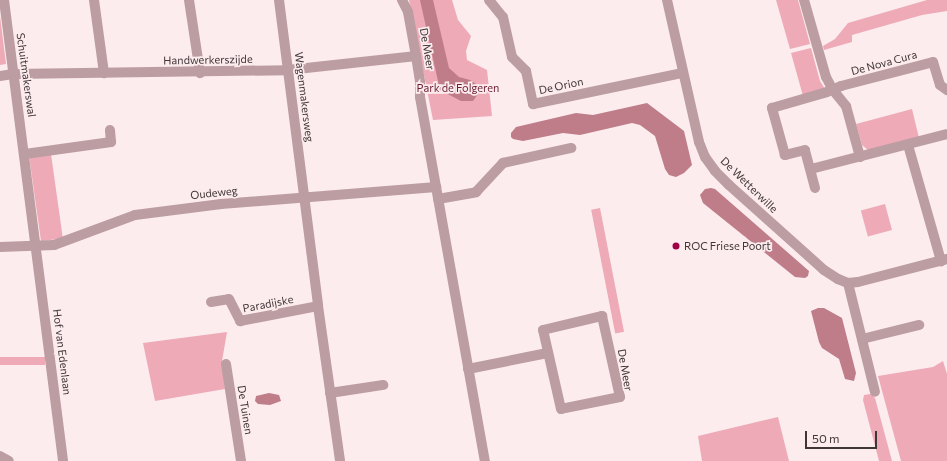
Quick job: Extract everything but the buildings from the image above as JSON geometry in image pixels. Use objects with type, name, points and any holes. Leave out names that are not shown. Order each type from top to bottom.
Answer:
[{"type":"street","name":"Schuitmakerswal","points":[[4,0],[36,246]]},
{"type":"street","points":[[94,0],[104,73]]},
{"type":"street","points":[[189,0],[200,73]]},
{"type":"street","name":"Wagenmakersweg","points":[[279,0],[305,197]]},
{"type":"street","name":"De Meer","points":[[402,0],[408,12],[416,56],[420,82],[420,96],[485,461]]},
{"type":"street","name":"De Orion","points":[[489,0],[503,17],[512,57],[526,71],[533,104],[683,73]]},
{"type":"street","name":"De Wetterwille","points":[[667,0],[699,142],[705,157],[715,171],[824,270],[838,279],[848,283]]},
{"type":"street","points":[[804,0],[826,76],[833,90],[846,106],[860,157]]},
{"type":"street","name":"Handwerkerszijde","points":[[0,76],[14,74],[200,73],[288,70],[416,56]]},
{"type":"street","name":"De Nova Cura","points":[[815,188],[805,150],[785,155],[772,108],[933,62],[940,85],[947,90]]},
{"type":"street","points":[[25,154],[111,142],[110,130]]},
{"type":"street","points":[[811,169],[947,134]]},
{"type":"street","points":[[875,392],[848,283],[874,279],[944,260],[908,145]]},
{"type":"street","points":[[438,199],[476,192],[503,163],[571,148]]},
{"type":"street","name":"Oudeweg","points":[[0,247],[54,245],[135,215],[221,204],[436,187]]},
{"type":"street","points":[[305,197],[318,306],[340,461]]},
{"type":"street","name":"Hof van Edenlaan","points":[[36,246],[63,461]]},
{"type":"street","name":"Paradijske","points":[[211,302],[229,299],[240,322],[318,306]]},
{"type":"street","name":"De Meer","points":[[602,316],[620,397],[561,409],[547,353],[543,330],[602,316]]},
{"type":"street","points":[[862,339],[919,325]]},
{"type":"street","points":[[468,369],[547,353]]},
{"type":"street","name":"De Tuinen","points":[[226,364],[241,461]]},
{"type":"street","points":[[330,393],[383,385]]},
{"type":"street","points":[[0,456],[9,461]]},
{"type":"green space","name":"Park de Folgeren","points":[[409,0],[452,0],[458,20],[471,36],[466,51],[467,60],[487,70],[492,116],[433,120]]},
{"type":"green space","points":[[776,0],[798,0],[810,44],[790,49]]},
{"type":"green space","points":[[927,0],[947,0],[947,11],[922,15],[852,35],[852,42],[824,50],[823,46],[835,39],[848,23]]},
{"type":"green space","points":[[0,16],[6,64],[0,65]]},
{"type":"green space","points":[[811,48],[820,81],[825,89],[803,96],[791,53]]},
{"type":"green space","points":[[912,109],[919,138],[868,150],[862,145],[856,124]]},
{"type":"green space","points":[[51,154],[63,238],[41,241],[29,157]]},
{"type":"green space","points":[[885,204],[892,230],[868,237],[861,210]]},
{"type":"green space","points":[[600,208],[624,332],[615,333],[591,210]]},
{"type":"green space","points":[[227,332],[222,361],[225,389],[155,401],[143,343]]},
{"type":"green space","points":[[0,357],[45,357],[45,365],[0,365]]},
{"type":"green space","points":[[943,361],[947,374],[947,461],[901,461],[878,376],[933,367]]},
{"type":"green space","points":[[871,394],[875,398],[892,461],[879,461],[863,400],[864,395]]},
{"type":"green space","points":[[778,417],[789,461],[702,461],[698,436]]},
{"type":"shaded area","points":[[420,0],[433,0],[449,68],[459,77],[470,80],[476,84],[478,94],[473,101],[461,101],[440,90]]},
{"type":"shaded area","points":[[647,103],[684,131],[692,165],[684,173],[676,177],[669,175],[665,169],[655,136],[640,125],[632,123],[580,135],[563,133],[523,141],[513,139],[511,137],[511,133],[516,127],[576,113],[593,115]]},
{"type":"shaded area","points":[[705,189],[715,189],[809,271],[808,276],[805,278],[795,277],[703,203],[700,195]]},
{"type":"shaded area","points":[[818,308],[824,308],[842,318],[856,373],[854,381],[845,379],[839,359],[822,348],[819,342],[811,311]]},
{"type":"shaded area","points":[[269,393],[279,395],[281,401],[270,405],[258,404],[255,401],[256,396]]},
{"type":"place","name":"ROC Friese Poort","points":[[676,246]]}]
